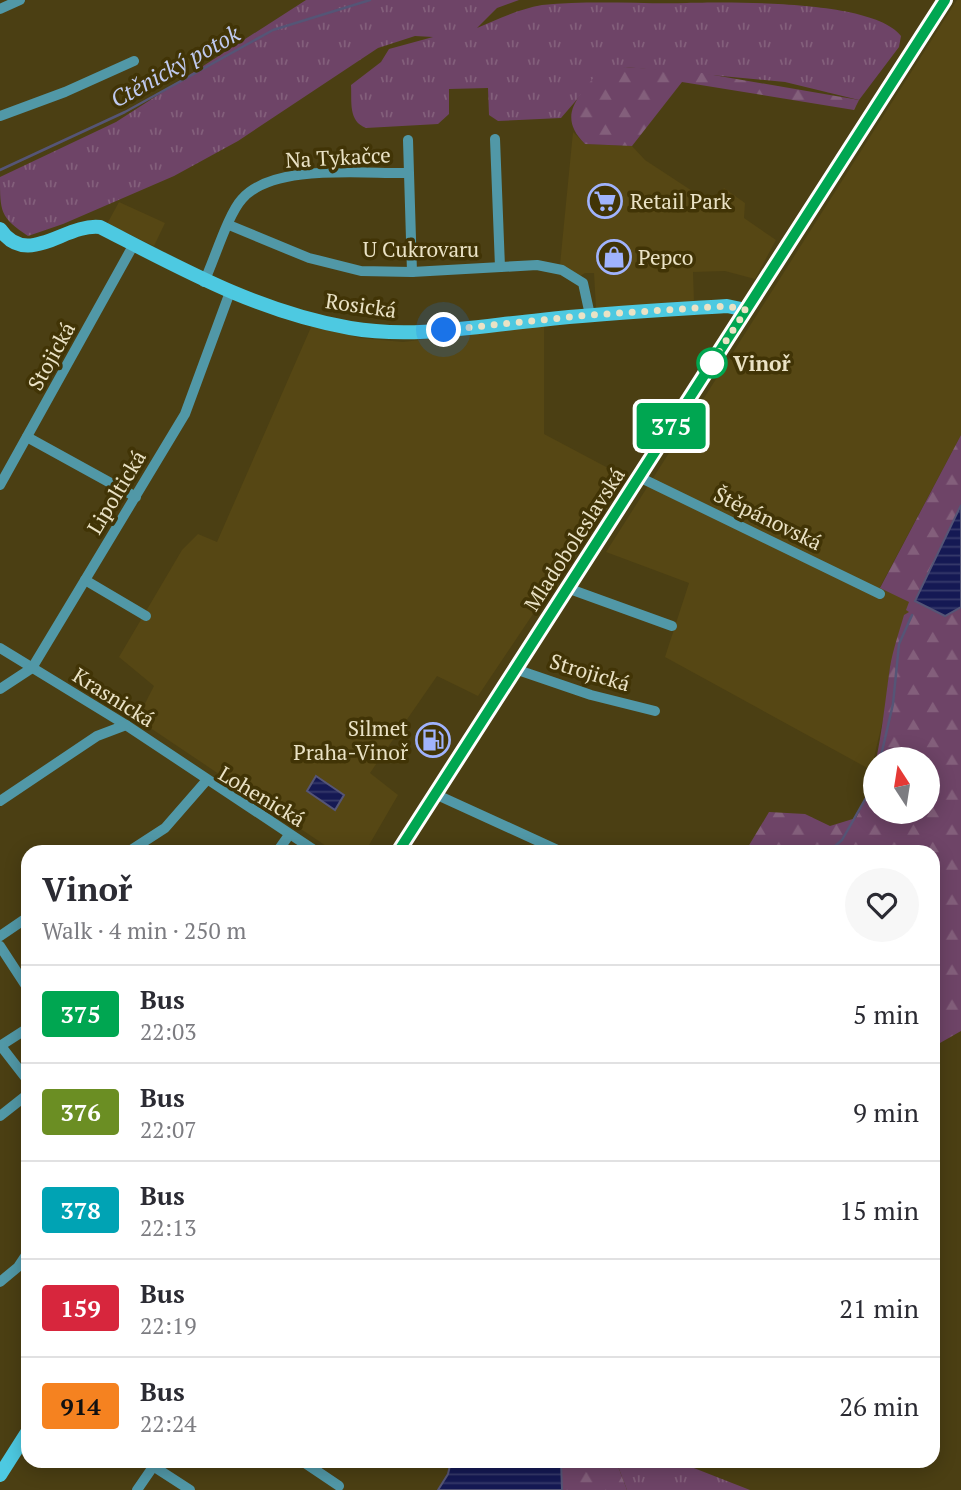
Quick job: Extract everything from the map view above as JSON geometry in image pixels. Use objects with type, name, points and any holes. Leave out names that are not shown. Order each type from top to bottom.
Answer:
[{"type":"main road","name":"Mladoboleslavská","points":[[402,845],[945,0]]},
{"type":"main road","name":"Rosická","points":[[0,229],[10,240],[21,246],[47,243],[92,226],[134,244],[204,282],[310,319],[352,328],[401,332],[727,306],[746,310]]},
{"type":"main road","points":[[0,1475],[21,1442]]},
{"type":"street","points":[[0,9],[20,0]]},
{"type":"street","points":[[0,116],[65,92],[134,61]]},
{"type":"street","points":[[495,139],[500,267]]},
{"type":"street","points":[[408,140],[412,272]]},
{"type":"street","name":"Na Tykačce","points":[[204,282],[240,201],[249,192],[290,175],[408,173]]},
{"type":"street","name":"U Cukrovaru","points":[[229,225],[309,258],[361,271],[412,272],[537,265],[562,270],[583,283],[590,315]]},
{"type":"street","name":"Stojická","points":[[0,485],[134,244]]},
{"type":"street","name":"Lipoltická","points":[[0,690],[32,668],[185,414],[230,292]]},
{"type":"street","points":[[27,437],[136,497]]},
{"type":"street","name":"Štěpánovská","points":[[639,477],[880,594]]},
{"type":"street","points":[[85,580],[146,615]]},
{"type":"street","points":[[567,588],[672,626]]},
{"type":"street","name":"Krasnická","points":[[0,648],[126,726],[206,780]]},
{"type":"street","name":"Strojická","points":[[515,669],[591,695],[655,711]]},
{"type":"street","points":[[0,801],[97,736],[126,726]]},
{"type":"street","name":"Lohenická","points":[[139,845],[165,828],[206,780],[305,845]]},
{"type":"street","points":[[435,794],[538,845]]},
{"type":"street","points":[[282,845],[289,835]]},
{"type":"street","points":[[0,936],[21,922]]},
{"type":"street","points":[[0,946],[21,978]]},
{"type":"street","points":[[21,1032],[0,1046],[21,1072]]},
{"type":"street","points":[[0,1116],[21,1100]]},
{"type":"street","points":[[0,1282],[21,1262]]},
{"type":"street","points":[[137,1490],[152,1468]]},
{"type":"street","points":[[161,1468],[191,1490]]},
{"type":"street","points":[[312,1468],[339,1486]]},
{"type":"shaded area","points":[[957,0],[961,0],[961,435],[880,587],[909,602],[909,612],[890,667],[885,711],[876,747],[863,747],[863,766],[665,657],[689,583],[606,552]]},
{"type":"shaded area","points":[[573,132],[585,144],[632,146],[645,160],[712,204],[724,188],[745,203],[744,218],[776,240],[755,279],[725,271],[693,272],[694,302],[596,309],[594,273],[585,273],[573,281],[559,275]]},
{"type":"shaded area","points":[[119,202],[165,223],[154,246],[107,224]]},
{"type":"shaded area","points":[[312,325],[360,338],[403,342],[544,325],[544,434],[625,477],[478,696],[437,676],[370,773],[398,795],[369,845],[325,845],[137,719],[154,686],[119,657],[182,550],[198,534],[217,542]]},
{"type":"shaded area","points":[[961,505],[961,607],[945,616],[915,601]]},
{"type":"shaded area","points":[[316,776],[344,795],[335,810],[307,791]]},
{"type":"shaded area","points":[[449,1468],[561,1468],[562,1490],[438,1490]]},
{"type":"green space","points":[[306,0],[519,0],[497,8],[477,28],[542,5],[596,2],[802,6],[834,9],[863,16],[886,24],[901,36],[899,47],[859,100],[785,82],[625,67],[580,96],[561,118],[498,121],[489,115],[488,88],[449,89],[449,114],[438,124],[366,128],[360,125],[352,110],[351,85],[381,62],[389,49],[433,37],[415,36],[378,48],[238,141],[174,176],[63,224],[28,236],[7,218],[1,206],[0,177],[116,122]]},
{"type":"green space","points":[[625,67],[696,72],[859,100],[854,110],[682,82],[632,146],[585,144],[572,124],[571,115],[578,98],[599,71]]},
{"type":"green space","points":[[961,435],[961,505],[915,601],[945,616],[961,607],[961,1031],[940,1043],[940,845],[749,845],[769,812],[805,814],[830,826],[856,818],[863,804],[863,824],[940,824],[940,747],[878,747],[891,661],[904,615],[909,612],[906,610],[909,602],[880,588]]},
{"type":"green space","points":[[561,1468],[619,1468],[627,1490],[562,1490]]},
{"type":"green space","points":[[619,1468],[694,1468],[750,1490],[627,1490]]},
{"type":"waterway","name":"Ctěnický potok","points":[[0,170],[125,112],[273,30],[370,0]]},
{"type":"waterway","points":[[883,747],[893,704],[899,644],[912,615]]},
{"type":"waterway","points":[[836,845],[842,840],[863,803]]},
{"type":"bus line","name":"375","points":[[402,845],[476,726],[945,0]]},
{"type":"place","name":"Retail Park","points":[[605,201]]},
{"type":"place","name":"Pepco","points":[[614,257]]},
{"type":"place","name":"Vinoř","points":[[712,363]]},
{"type":"place","name":"Silmet Praha-Vinoř","points":[[433,740]]},
{"type":"route","points":[[444,330],[590,315],[727,306],[746,310],[708,369],[712,363]]}]
